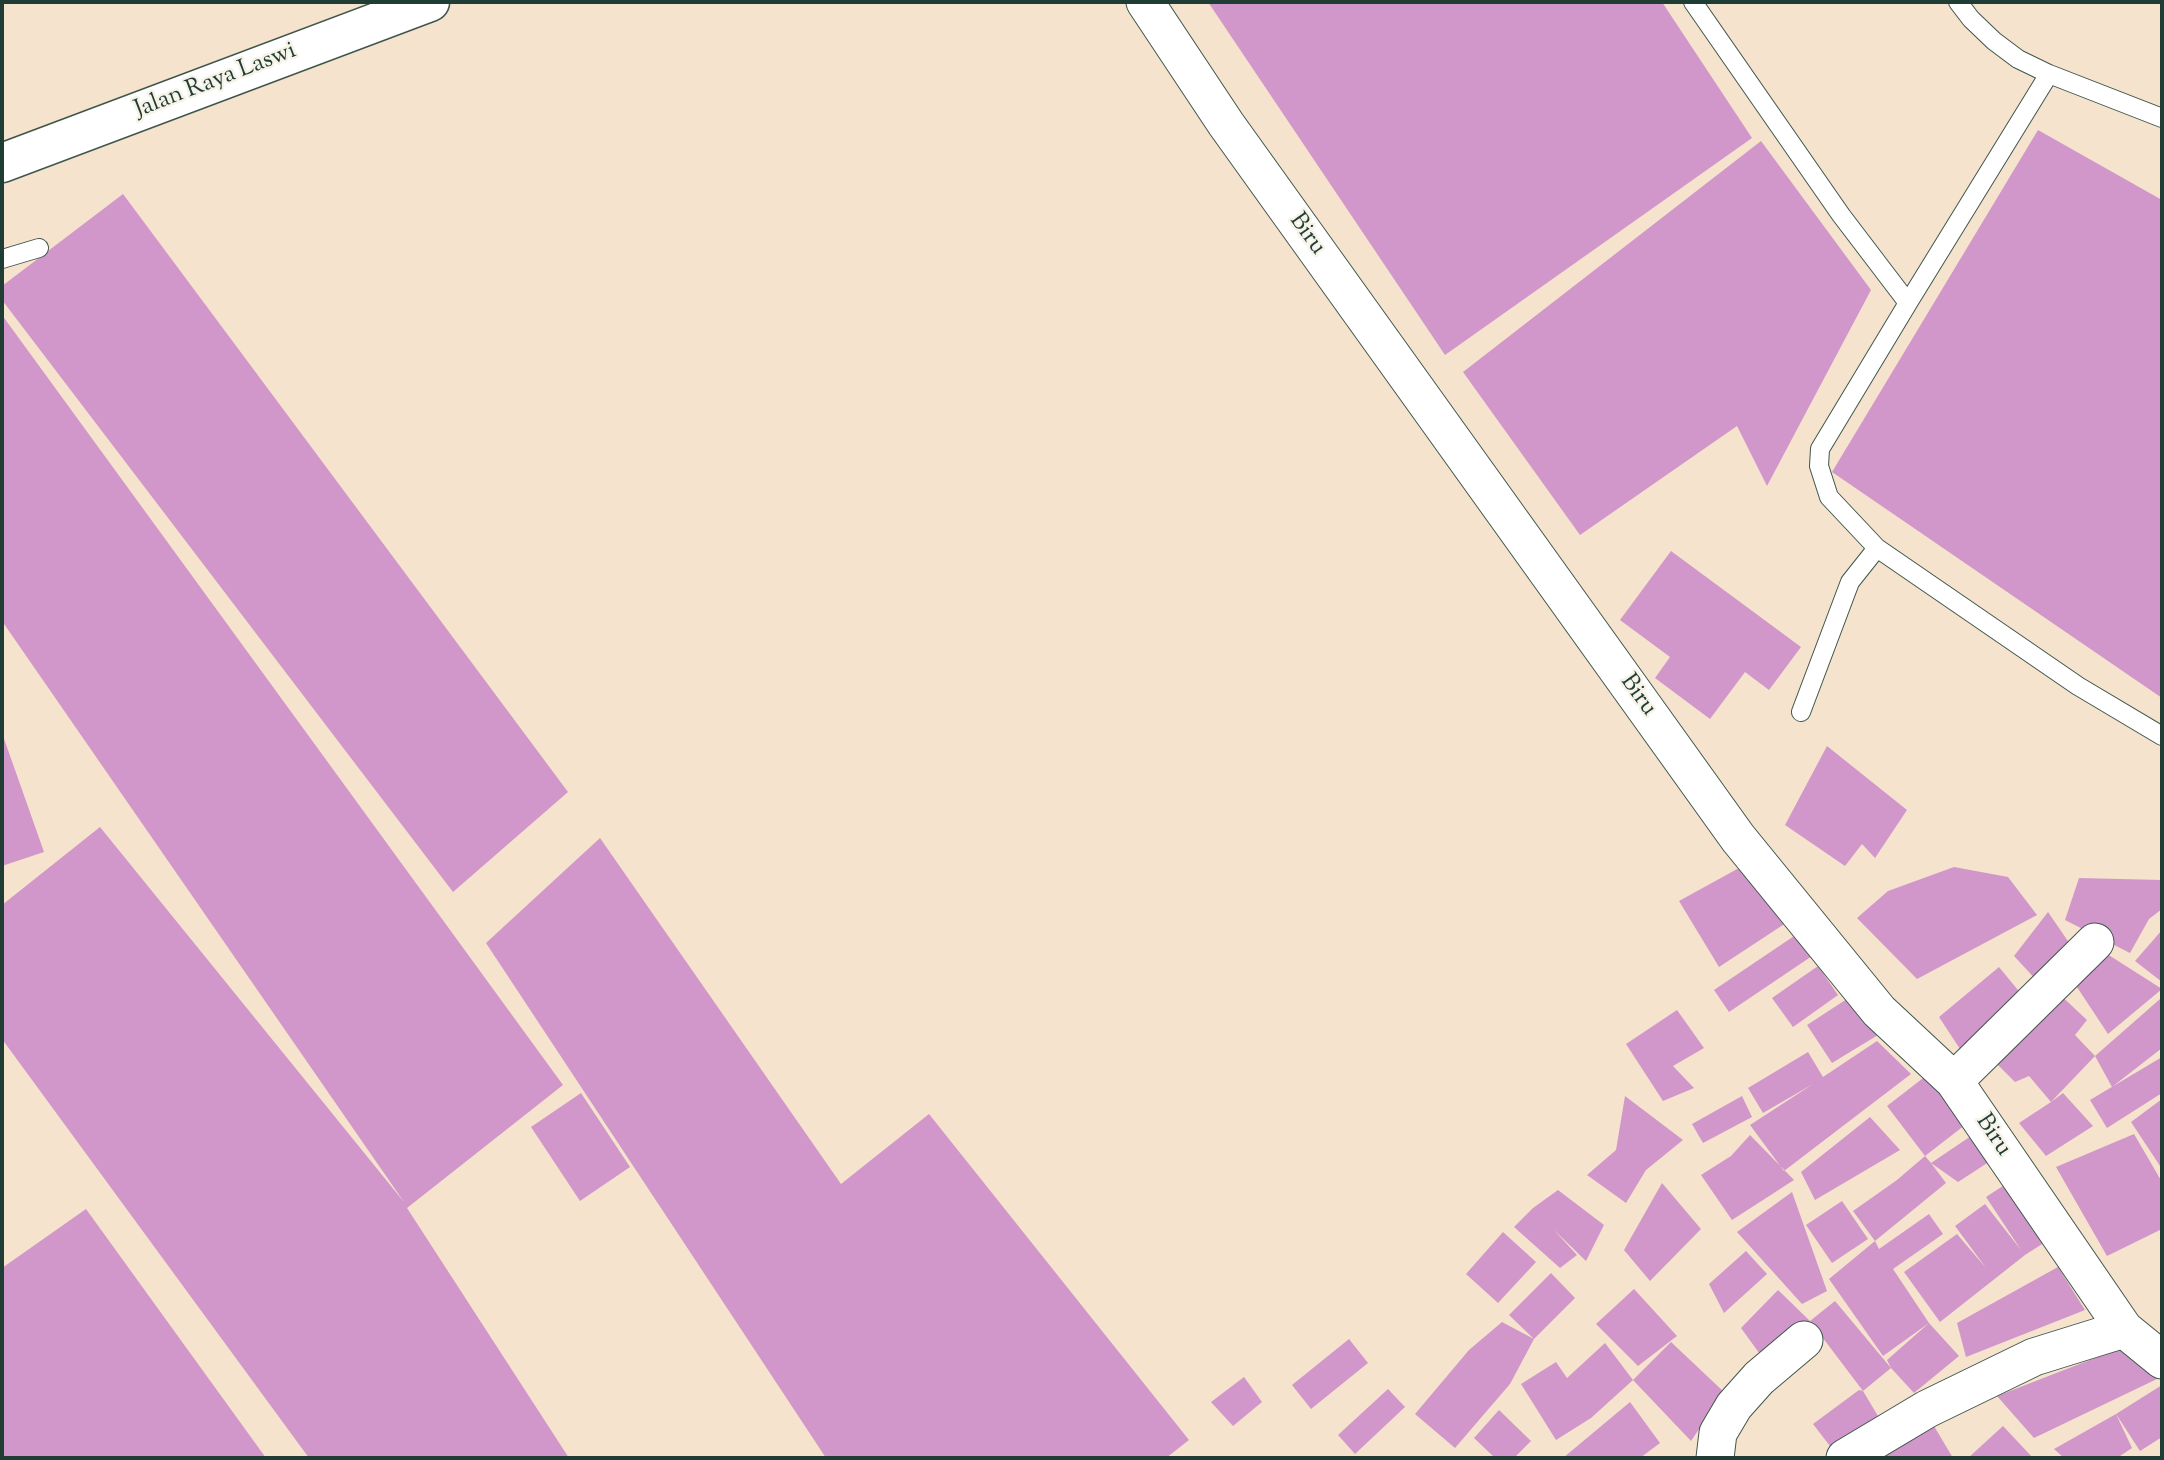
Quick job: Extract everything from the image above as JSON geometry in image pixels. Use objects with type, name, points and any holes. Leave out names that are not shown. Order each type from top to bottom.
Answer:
[{"type":"main road","name":"Jalan Raya Laswi","points":[[2,163],[430,2]]},
{"type":"street","name":"Biru","points":[[1146,2],[1226,124],[1738,838],[1879,1011],[1954,1081],[2124,1329],[2162,1360]]},
{"type":"street","points":[[1954,1081],[2095,942]]},
{"type":"street","points":[[1845,1458],[1927,1409],[2034,1357],[2124,1329]]},
{"type":"street","points":[[1714,1458],[1718,1433],[1734,1406],[1759,1378],[1804,1340]]},
{"type":"lane","points":[[1693,2],[1841,215],[1908,303]]},
{"type":"lane","points":[[1958,2],[1970,19],[2018,59],[2049,74],[2162,118]]},
{"type":"lane","points":[[2049,74],[1820,449],[1819,466],[1829,497],[1877,548],[2078,686],[2162,736]]},
{"type":"lane","points":[[2,259],[39,248]]},
{"type":"lane","points":[[1801,712],[1850,582],[1877,548]]},
{"type":"building","points":[[1208,2],[1662,2],[1752,138],[1445,355]]},
{"type":"building","points":[[2038,130],[2162,200],[2162,698],[1832,472]]},
{"type":"building","points":[[1761,141],[1871,290],[1767,486],[1737,426],[1580,535],[1463,372]]},
{"type":"building","points":[[123,194],[568,792],[453,892],[2,300],[2,286]]},
{"type":"building","points":[[2,315],[563,1085],[407,1208],[569,1458],[309,1458],[2,1039],[2,905],[100,827],[404,1202],[2,621]]},
{"type":"building","points":[[1671,551],[1801,647],[1769,690],[1745,672],[1710,719],[1655,678],[1670,657],[1620,620]]},
{"type":"building","points":[[2,733],[44,852],[2,866]]},
{"type":"building","points":[[1827,746],[1907,810],[1875,858],[1862,844],[1845,866],[1785,825]]},
{"type":"building","points":[[600,838],[841,1184],[929,1114],[1189,1440],[1166,1458],[826,1458],[486,943]]},
{"type":"building","points":[[1954,867],[2008,877],[2037,915],[1917,979],[1857,918],[1888,891]]},
{"type":"building","points":[[1739,868],[1789,921],[1719,967],[1679,901]]},
{"type":"building","points":[[2079,878],[2162,880],[2162,909],[2149,919],[2130,953],[2065,920]]},
{"type":"building","points":[[2048,912],[2072,947],[2040,984],[2014,956]]},
{"type":"building","points":[[1803,930],[1818,952],[1729,1012],[1714,990]]},
{"type":"building","points":[[2162,930],[2162,982],[2135,961]]},
{"type":"building","points":[[2104,952],[2162,989],[2108,1034],[2073,981]]},
{"type":"building","points":[[1818,966],[1838,995],[1793,1027],[1772,998]]},
{"type":"building","points":[[1999,967],[2022,995],[1960,1049],[1939,1017]]},
{"type":"building","points":[[2055,990],[2087,1020],[2075,1035],[2095,1056],[2051,1102],[2029,1076],[2015,1082],[1992,1059]]},
{"type":"building","points":[[1853,995],[1883,1032],[1832,1063],[1807,1025]]},
{"type":"building","points":[[2160,999],[2162,1001],[2162,1048],[2112,1087],[2095,1056]]},
{"type":"building","points":[[1677,1010],[1704,1048],[1673,1066],[1694,1088],[1663,1101],[1626,1044]]},
{"type":"building","points":[[1877,1041],[1911,1074],[1784,1171],[1750,1125],[1813,1084],[1763,1113],[1748,1088],[1808,1052],[1823,1077]]},
{"type":"building","points":[[2162,1057],[2162,1093],[2107,1128],[2090,1100]]},
{"type":"building","points":[[1927,1075],[1965,1125],[1925,1156],[1887,1106]]},
{"type":"building","points":[[581,1093],[630,1167],[580,1201],[531,1127]]},
{"type":"building","points":[[2063,1093],[2093,1126],[2046,1156],[2019,1123]]},
{"type":"building","points":[[1625,1096],[1683,1140],[1646,1170],[1626,1203],[1587,1175],[1616,1150]]},
{"type":"building","points":[[1742,1096],[1752,1117],[1703,1143],[1692,1124]]},
{"type":"building","points":[[2162,1099],[2162,1169],[2131,1122]]},
{"type":"building","points":[[1870,1117],[1900,1150],[1815,1200],[1801,1172]]},
{"type":"building","points":[[1974,1134],[1992,1160],[1958,1182],[1931,1163]]},
{"type":"building","points":[[2134,1134],[2162,1182],[2162,1229],[2107,1256],[2056,1167]]},
{"type":"building","points":[[1750,1135],[1794,1180],[1732,1220],[1701,1175],[1731,1156]]},
{"type":"building","points":[[1925,1156],[1946,1183],[1875,1241],[1853,1211]]},
{"type":"building","points":[[2012,1180],[2050,1239],[2025,1255],[1940,1322],[1904,1272],[1957,1234],[1986,1268],[1955,1226],[1985,1204],[2021,1250],[1986,1197]]},
{"type":"building","points":[[1662,1183],[1701,1229],[1650,1281],[1624,1250]]},
{"type":"building","points":[[1558,1190],[1604,1225],[1586,1261],[1554,1230],[1577,1255],[1560,1268],[1514,1227],[1533,1208]]},
{"type":"building","points":[[1792,1192],[1827,1291],[1802,1304],[1737,1232]]},
{"type":"building","points":[[1842,1201],[1868,1239],[1832,1263],[1806,1225]]},
{"type":"building","points":[[86,1209],[266,1458],[2,1458],[2,1268]]},
{"type":"building","points":[[1929,1214],[1943,1234],[1893,1269],[1929,1323],[1883,1356],[1829,1279],[1875,1241],[1879,1249]]},
{"type":"building","points":[[1503,1232],[1536,1262],[1498,1303],[1466,1274]]},
{"type":"building","points":[[1746,1251],[1767,1274],[1724,1313],[1709,1284]]},
{"type":"building","points":[[2058,1267],[2085,1310],[1966,1357],[1957,1323]]},
{"type":"building","points":[[1551,1273],[1575,1298],[1534,1339],[1509,1315]]},
{"type":"building","points":[[1634,1289],[1677,1336],[1638,1366],[1596,1324]]},
{"type":"building","points":[[1778,1290],[1810,1321],[1762,1357],[1741,1328]]},
{"type":"building","points":[[1835,1301],[1891,1368],[1863,1391],[1810,1321]]},
{"type":"building","points":[[1502,1322],[1534,1339],[1510,1384],[1455,1448],[1415,1414],[1469,1350]]},
{"type":"building","points":[[1929,1323],[1959,1356],[1914,1393],[1887,1360]]},
{"type":"building","points":[[1349,1339],[1368,1363],[1311,1409],[1292,1385]]},
{"type":"building","points":[[1671,1342],[1724,1392],[1691,1441],[1633,1380]]},
{"type":"building","points":[[1605,1343],[1633,1380],[1591,1418],[1556,1440],[1521,1384],[1556,1362],[1567,1378]]},
{"type":"building","points":[[2126,1346],[2159,1378],[2034,1438],[1997,1396]]},
{"type":"building","points":[[1244,1377],[1262,1402],[1233,1426],[1211,1402]]},
{"type":"building","points":[[2162,1385],[2162,1437],[2140,1451],[2116,1414]]},
{"type":"building","points":[[1388,1389],[1405,1407],[1355,1454],[1338,1435]]},
{"type":"building","points":[[1859,1390],[1863,1391],[1878,1416],[1833,1450],[1813,1424]]},
{"type":"building","points":[[1630,1402],[1660,1443],[1640,1458],[1563,1458]]},
{"type":"building","points":[[1499,1410],[1531,1441],[1514,1458],[1495,1458],[1474,1438]]},
{"type":"building","points":[[2116,1414],[2132,1448],[2117,1458],[2064,1458],[2054,1449]]},
{"type":"building","points":[[1931,1421],[1953,1458],[1883,1458],[1879,1451]]},
{"type":"building","points":[[2003,1426],[2033,1458],[1968,1458]]}]
